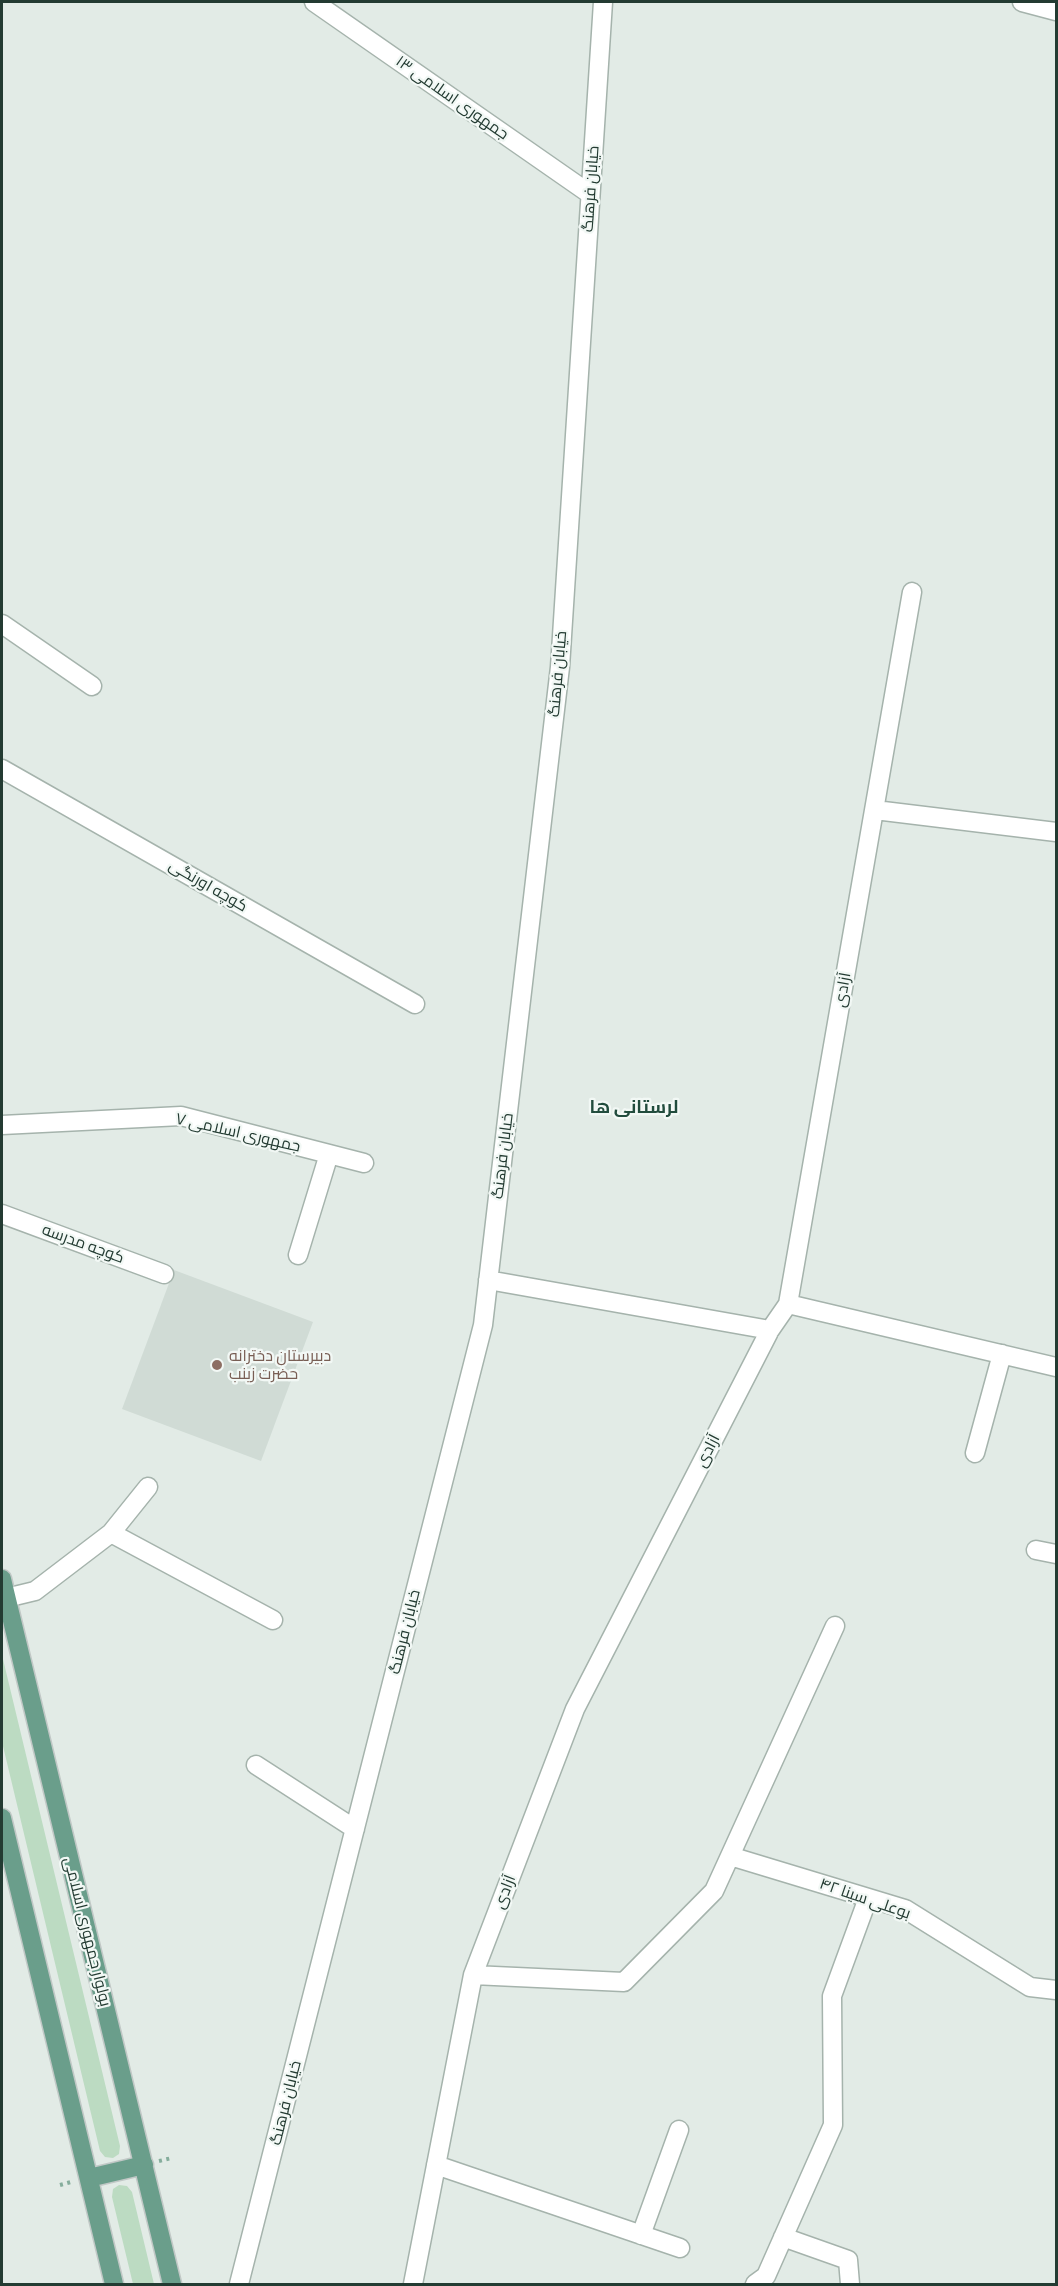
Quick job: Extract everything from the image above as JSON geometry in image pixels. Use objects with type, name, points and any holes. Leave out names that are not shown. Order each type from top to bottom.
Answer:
[{"type":"main road","name":"بولوار جمهوری اسلامی","points":[[2,1579],[172,2284]]},
{"type":"main road","points":[[2,1818],[6,1858],[114,2284]]},
{"type":"main road","points":[[88,2178],[144,2165]]},
{"type":"street","name":"جمهوری اسلامی ۱۳","points":[[315,2],[590,194]]},
{"type":"street","name":"خیابان فرهنگ","points":[[239,2284],[483,1325],[560,667],[603,2]]},
{"type":"street","points":[[1022,2],[1056,11]]},
{"type":"street","name":"آزادی","points":[[413,2284],[473,1975],[575,1709],[770,1330],[788,1304],[912,592]]},
{"type":"street","points":[[2,624],[92,686]]},
{"type":"street","name":"کوچه اورنگی","points":[[2,769],[415,1004]]},
{"type":"street","points":[[875,810],[1056,832]]},
{"type":"street","name":"جمهوری اسلامی ۷","points":[[2,1125],[181,1116],[364,1163]]},
{"type":"street","points":[[298,1255],[329,1154]]},
{"type":"street","name":"کوچه مدرسه","points":[[2,1214],[164,1274]]},
{"type":"street","points":[[488,1280],[770,1330]]},
{"type":"street","points":[[788,1304],[1056,1367]]},
{"type":"street","points":[[975,1453],[1002,1354]]},
{"type":"street","points":[[6,1599],[35,1591],[111,1533],[148,1487]]},
{"type":"street","points":[[111,1533],[273,1620]]},
{"type":"street","points":[[1036,1550],[1056,1554]]},
{"type":"street","points":[[473,1975],[624,1982],[714,1891],[834,1626]]},
{"type":"street","points":[[256,1765],[355,1829]]},
{"type":"street","name":"بوعلی سینا ۴۲","points":[[730,1856],[905,1910],[1030,1987],[1056,1990]]},
{"type":"street","points":[[754,2284],[766,2276],[833,2125],[832,1996],[868,1898]]},
{"type":"street","points":[[641,2235],[679,2130]]},
{"type":"street","points":[[436,2165],[680,2248]]},
{"type":"street","points":[[783,2237],[848,2260],[850,2284]]},
{"type":"shaded area","name":"دبیرستان دخترانه حضرت زینب","points":[[174,1270],[313,1322],[261,1461],[122,1409]]},
{"type":"green space","points":[[2,1655],[120,2146],[119,2154],[113,2158],[105,2157],[100,2151],[2,1742]]},
{"type":"green space","points":[[119,2185],[127,2186],[132,2192],[154,2284],[133,2284],[112,2197],[113,2189]]},
{"type":"place","name":"دبیرستان دخترانه حضرت زینب","points":[[217,1365]]},
{"type":"district","name":"لرستانی ها","points":[[634,1108]]}]
